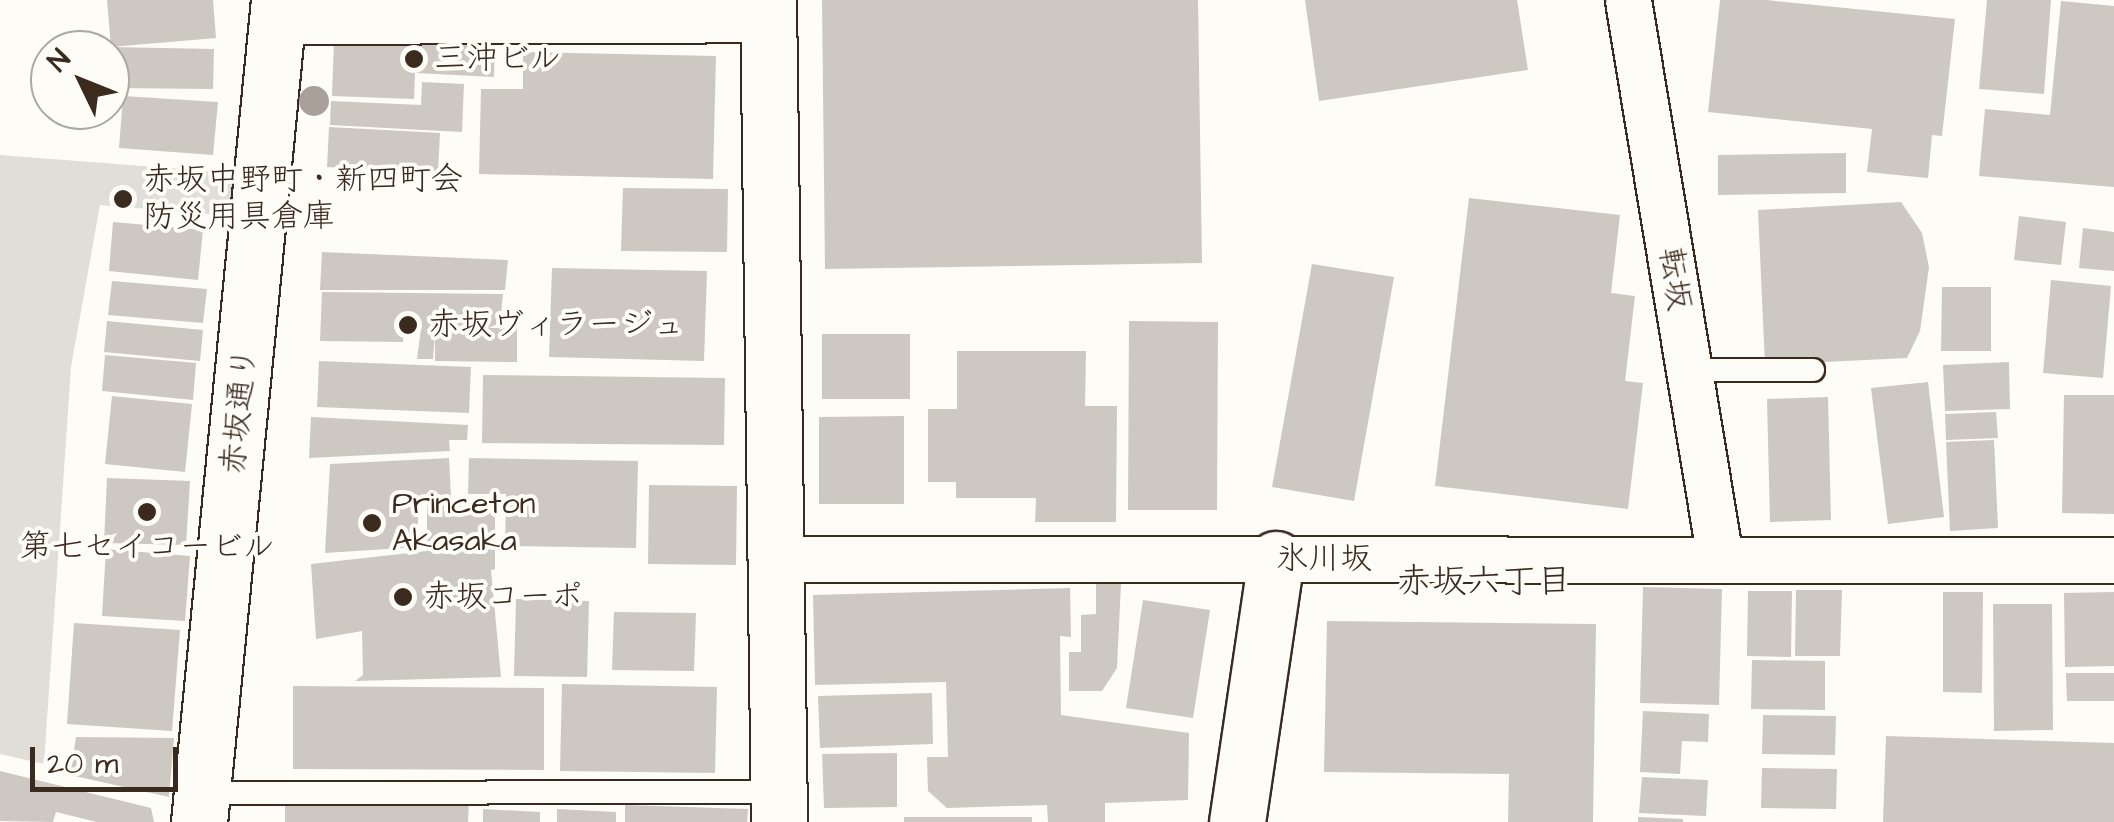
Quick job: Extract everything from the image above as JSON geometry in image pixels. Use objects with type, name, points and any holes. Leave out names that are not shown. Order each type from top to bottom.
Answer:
[{"type":"street","name":"転坂","points":[[1628,0],[1720,559]]},
{"type":"street","points":[[278,11],[768,10],[778,807]]},
{"type":"street","name":"赤坂通り","points":[[201,808],[278,11]]},
{"type":"street","points":[[1237,822],[1276,559]]},
{"type":"street","name":"氷川坂","points":[[774,560],[2114,560]]},
{"type":"lane","points":[[1689,370],[1813,370]]},
{"type":"lane","points":[[201,808],[778,807]]},
{"type":"shaded area","points":[[0,155],[247,174],[243,217],[100,205],[71,367],[44,764],[0,754]]},
{"type":"building","points":[[107,0],[213,0],[216,38],[130,45],[130,30],[110,30]]},
{"type":"building","points":[[822,0],[1198,0],[1202,263],[825,269]]},
{"type":"building","points":[[1305,0],[1517,0],[1528,70],[1319,101]]},
{"type":"building","points":[[1720,0],[1766,0],[1955,19],[1942,136],[1932,135],[1928,178],[1867,172],[1872,129],[1708,112]]},
{"type":"building","points":[[1987,0],[2051,0],[2044,94],[1979,89]]},
{"type":"building","points":[[2061,1],[2114,6],[2114,187],[1979,176],[1985,109],[2050,115]]},
{"type":"building","name":"三沖ビル","points":[[334,39],[495,44],[494,77],[415,73],[414,99],[332,96]]},
{"type":"building","points":[[130,47],[214,49],[213,89],[130,88]]},
{"type":"building","points":[[523,52],[716,56],[713,179],[479,174],[481,89],[523,89]]},
{"type":"building","points":[[422,82],[464,84],[462,132],[330,125],[331,101],[421,105]]},
{"type":"building","points":[[130,96],[218,102],[213,155],[119,148],[120,130],[130,130]]},
{"type":"building","points":[[329,127],[440,133],[438,172],[327,167]]},
{"type":"building","points":[[1846,153],[1846,193],[1718,195],[1718,155]]},
{"type":"building","points":[[623,188],[728,189],[727,252],[621,251]]},
{"type":"building","points":[[1469,198],[1620,215],[1611,293],[1635,296],[1625,381],[1643,383],[1628,509],[1435,486]]},
{"type":"building","points":[[1901,202],[1922,233],[1929,267],[1920,331],[1907,358],[1765,365],[1758,210]]},
{"type":"building","points":[[2019,216],[2066,222],[2061,265],[2014,260]]},
{"type":"building","points":[[113,222],[203,230],[198,280],[109,271]]},
{"type":"building","points":[[2083,228],[2114,232],[2114,271],[2079,268]]},
{"type":"building","points":[[322,252],[508,260],[505,290],[320,290]]},
{"type":"building","points":[[1312,264],[1394,277],[1354,501],[1272,487]]},
{"type":"building","points":[[552,268],[707,271],[704,361],[549,357]]},
{"type":"building","points":[[2051,280],[2111,286],[2103,378],[2043,373]]},
{"type":"building","points":[[112,281],[207,289],[203,323],[108,315]]},
{"type":"building","points":[[1942,287],[1991,287],[1991,351],[1941,351]]},
{"type":"building","name":"赤坂ヴィラージュ","points":[[322,292],[503,294],[500,323],[488,328],[517,328],[517,362],[435,361],[435,333],[433,359],[417,359],[421,329],[404,329],[403,342],[320,341]]},
{"type":"building","points":[[107,321],[203,330],[200,361],[104,352]]},
{"type":"building","points":[[1129,321],[1218,322],[1217,510],[1128,510]]},
{"type":"building","points":[[822,334],[910,334],[910,399],[822,399]]},
{"type":"building","points":[[957,351],[1086,351],[1085,406],[1117,406],[1116,522],[1035,522],[1036,498],[956,498],[956,482],[928,482],[928,409],[957,409]]},
{"type":"building","points":[[105,355],[196,363],[193,400],[102,391]]},
{"type":"building","points":[[319,361],[471,367],[469,413],[317,407]]},
{"type":"building","points":[[2009,362],[2010,409],[1945,411],[1943,365]]},
{"type":"building","points":[[483,375],[725,378],[724,445],[482,443]]},
{"type":"building","points":[[1928,382],[1944,517],[1888,524],[1871,388]]},
{"type":"building","points":[[2064,395],[2114,395],[2114,514],[2062,513]]},
{"type":"building","points":[[112,396],[192,404],[185,472],[105,464]]},
{"type":"building","points":[[1828,397],[1831,520],[1770,522],[1767,399]]},
{"type":"building","points":[[1996,412],[1998,438],[1946,440],[1945,414]]},
{"type":"building","points":[[904,416],[904,504],[819,504],[819,417]]},
{"type":"building","points":[[311,417],[468,425],[467,440],[449,440],[450,451],[309,458]]},
{"type":"building","points":[[1994,440],[1998,528],[1950,531],[1946,442]]},
{"type":"building","name":"Princeton Akasaka","points":[[449,458],[451,496],[418,499],[418,547],[325,553],[330,464]]},
{"type":"building","points":[[469,458],[638,461],[636,548],[505,546],[506,494],[468,494]]},
{"type":"building","name":"第七セイコービル","points":[[107,478],[190,481],[186,545],[104,543]]},
{"type":"building","points":[[649,485],[737,486],[736,565],[648,564]]},
{"type":"building","name":"赤坂コーポ","points":[[495,500],[495,569],[491,570],[501,677],[355,681],[363,675],[362,631],[316,639],[311,564],[427,551],[427,505]]},
{"type":"building","points":[[106,549],[190,556],[185,621],[102,616]]},
{"type":"building","points":[[1096,584],[1121,584],[1117,668],[1102,691],[1069,691],[1069,652],[1081,652],[1081,615],[1096,614]]},
{"type":"building","points":[[1643,587],[1722,589],[1719,705],[1640,703]]},
{"type":"building","points":[[1070,588],[1071,637],[1060,636],[1061,715],[1189,733],[1188,800],[1105,803],[1105,822],[1048,822],[1047,805],[947,808],[928,791],[927,757],[948,757],[946,682],[815,685],[813,595]]},
{"type":"building","points":[[1796,590],[1842,590],[1840,656],[1795,656]]},
{"type":"building","points":[[1748,591],[1792,591],[1791,657],[1747,656]]},
{"type":"building","points":[[1943,592],[1983,592],[1982,693],[1943,692]]},
{"type":"building","points":[[2114,592],[2114,666],[2065,667],[2064,593]]},
{"type":"building","points":[[516,599],[589,601],[587,677],[514,676]]},
{"type":"building","points":[[1143,600],[1210,610],[1193,718],[1126,708]]},
{"type":"building","points":[[1993,604],[2052,604],[2053,730],[1994,731]]},
{"type":"building","points":[[614,612],[696,613],[694,671],[612,670]]},
{"type":"building","points":[[1327,621],[1596,624],[1593,822],[1508,822],[1509,774],[1324,772]]},
{"type":"building","points":[[74,623],[180,630],[172,731],[67,724]]},
{"type":"building","points":[[1752,660],[1825,661],[1825,710],[1751,709]]},
{"type":"building","points":[[2066,673],[2114,673],[2114,701],[2067,701]]},
{"type":"building","points":[[562,684],[717,687],[715,773],[560,771]]},
{"type":"building","points":[[293,686],[544,688],[544,770],[293,769]]},
{"type":"building","points":[[932,693],[933,744],[820,748],[818,696]]},
{"type":"building","points":[[1643,711],[1709,714],[1708,742],[1682,741],[1680,774],[1640,772]]},
{"type":"building","points":[[1763,715],[1836,716],[1835,755],[1762,754]]},
{"type":"building","points":[[1886,736],[2114,743],[2114,822],[1883,822]]},
{"type":"building","points":[[76,737],[174,738],[169,797],[70,775]]},
{"type":"building","points":[[897,753],[897,807],[824,808],[822,754]]},
{"type":"building","points":[[1762,768],[1837,769],[1836,809],[1761,808]]},
{"type":"building","points":[[0,771],[151,808],[154,822],[97,822],[56,812],[53,822],[0,821]]},
{"type":"building","points":[[1642,777],[1708,780],[1706,816],[1639,813]]},
{"type":"building","points":[[291,800],[469,800],[468,822],[285,822],[285,806]]},
{"type":"building","points":[[625,805],[748,809],[747,822],[625,822]]},
{"type":"building","points":[[483,809],[540,812],[540,822],[483,822]]},
{"type":"building","points":[[557,809],[616,812],[616,822],[557,822]]},
{"type":"building","points":[[904,817],[1032,817],[1032,822],[904,822]]},
{"type":"building","points":[[1638,817],[1683,819],[1683,822],[1638,822]]},
{"type":"place","name":"三沖ビル","points":[[414,59]]},
{"type":"place","name":"赤坂中野町・新四町会 防災用具倉庫","points":[[123,199]]},
{"type":"place","name":"赤坂ヴィラージュ","points":[[408,325]]},
{"type":"place","name":"第七セイコービル","points":[[147,512]]},
{"type":"place","name":"Princeton Akasaka","points":[[372,523]]},
{"type":"place","name":"赤坂コーポ","points":[[403,597]]},
{"type":"district","name":"赤坂六丁目","points":[[1484,582]]}]
